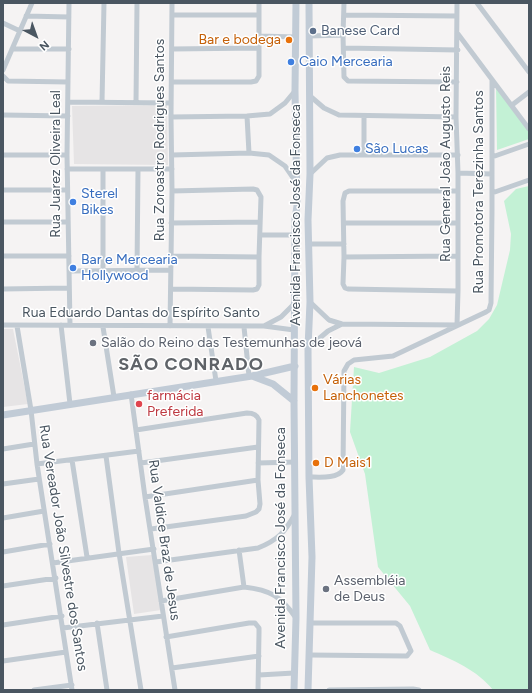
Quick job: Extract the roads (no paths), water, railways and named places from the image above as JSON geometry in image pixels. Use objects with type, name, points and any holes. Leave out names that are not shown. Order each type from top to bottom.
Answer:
[{"type":"main road","points":[[299,4],[306,4],[309,6]]},
{"type":"main road","name":"Avenida Francisco José da Fonseca","points":[[294,690],[296,618],[294,330],[295,219],[297,206],[296,37],[299,4]]},
{"type":"main road","name":"Avenida Francisco José da Fonseca","points":[[308,690],[312,557],[309,477],[308,348],[310,302],[310,244],[308,220],[310,174],[309,6]]},
{"type":"main road","points":[[297,206],[301,212],[306,213],[309,210]]},
{"type":"main road","points":[[295,219],[301,217],[308,220]]},
{"type":"main road","points":[[3,414],[250,376],[295,366]]},
{"type":"main road","points":[[250,376],[273,384],[294,401]]},
{"type":"main road","points":[[295,509],[310,505]]},
{"type":"street","points":[[3,70],[32,3]]},
{"type":"street","name":"Rua Juarez Oliveira Leal","points":[[69,3],[67,190],[70,325]]},
{"type":"street","points":[[102,102],[104,3]]},
{"type":"street","points":[[136,103],[137,3]]},
{"type":"street","name":"Rua Zoroastro Rodrigues Santos","points":[[170,326],[172,223],[172,3]]},
{"type":"street","points":[[172,82],[256,81],[259,76],[259,3]]},
{"type":"street","points":[[344,3],[344,77],[348,81],[457,82]]},
{"type":"street","name":"Rua General João Augusto Reis","points":[[457,3],[456,16],[458,50],[456,117],[458,155],[458,325]]},
{"type":"street","points":[[476,3],[529,72]]},
{"type":"street","points":[[172,15],[259,15]]},
{"type":"street","points":[[344,15],[456,16]]},
{"type":"street","points":[[26,16],[69,17]]},
{"type":"street","points":[[3,23],[20,31]]},
{"type":"street","points":[[458,34],[529,129]]},
{"type":"street","points":[[310,36],[343,35]]},
{"type":"street","points":[[259,36],[296,37]]},
{"type":"street","points":[[172,49],[259,48]]},
{"type":"street","points":[[344,48],[458,50]]},
{"type":"street","points":[[12,49],[69,49]]},
{"type":"street","points":[[3,76],[8,81],[68,82]]},
{"type":"street","name":"Rua Promotora Terezinha Santos","points":[[458,325],[489,310],[491,303],[492,80]]},
{"type":"street","points":[[171,117],[248,116],[272,113],[288,100],[296,90]]},
{"type":"street","points":[[512,105],[529,92]]},
{"type":"street","points":[[310,96],[335,115],[456,117]]},
{"type":"street","points":[[68,102],[171,104]]},
{"type":"street","points":[[3,115],[68,116]]},
{"type":"street","points":[[248,116],[249,153]]},
{"type":"street","points":[[364,116],[364,155]]},
{"type":"street","points":[[492,157],[529,144]]},
{"type":"street","points":[[172,154],[249,153],[269,155],[285,166],[296,182]]},
{"type":"street","points":[[3,154],[67,155]]},
{"type":"street","points":[[310,174],[327,158],[340,155],[458,155]]},
{"type":"street","points":[[67,168],[172,169]]},
{"type":"street","points":[[103,169],[103,270]]},
{"type":"street","points":[[137,270],[138,169]]},
{"type":"street","points":[[458,173],[492,174]]},
{"type":"street","points":[[492,193],[529,180]]},
{"type":"street","points":[[171,289],[255,290],[259,285],[261,197],[259,192],[255,189],[172,191]]},
{"type":"street","points":[[3,190],[67,190]]},
{"type":"street","points":[[458,191],[347,191],[344,195],[343,201],[343,284],[347,289],[458,291]]},
{"type":"street","points":[[3,222],[68,222]]},
{"type":"street","points":[[172,223],[260,222]]},
{"type":"street","points":[[344,223],[458,224]]},
{"type":"street","points":[[260,235],[295,235]]},
{"type":"street","points":[[310,244],[344,244]]},
{"type":"street","points":[[3,256],[69,256]]},
{"type":"street","points":[[171,256],[259,257]]},
{"type":"street","points":[[344,257],[457,256]]},
{"type":"street","points":[[69,271],[171,270]]},
{"type":"street","points":[[3,289],[69,288]]},
{"type":"street","points":[[310,302],[329,320],[342,324],[458,325]]},
{"type":"street","name":"Rua Eduardo Dantas do Espírito Santo","points":[[3,326],[264,326],[281,317],[295,303]]},
{"type":"street","points":[[308,348],[328,330],[342,324]]},
{"type":"street","points":[[61,325],[70,404]]},
{"type":"street","points":[[309,477],[335,476],[343,470],[344,371],[348,364],[354,360],[393,356],[458,325]]},
{"type":"street","name":"Rua Vereador João Silvestre dos Santos","points":[[17,326],[72,687]]},
{"type":"street","points":[[264,326],[294,330]]},
{"type":"street","points":[[103,327],[114,397]]},
{"type":"street","points":[[208,327],[216,381]]},
{"type":"street","points":[[244,327],[250,376]]},
{"type":"street","name":"Rua Valdice Braz de Jesus","points":[[131,394],[145,497],[175,690]]},
{"type":"street","points":[[136,430],[252,413],[258,417],[259,420],[259,509],[253,514],[150,529]]},
{"type":"street","points":[[3,450],[34,444]]},
{"type":"street","points":[[141,463],[258,447]]},
{"type":"street","points":[[37,464],[139,451]]},
{"type":"street","points":[[106,456],[140,690]]},
{"type":"street","points":[[72,460],[87,558]]},
{"type":"street","points":[[258,463],[295,462]]},
{"type":"street","points":[[3,484],[40,479]]},
{"type":"street","points":[[145,497],[258,480]]},
{"type":"street","points":[[156,562],[258,548],[282,535],[295,509]]},
{"type":"street","points":[[3,518],[44,511]]},
{"type":"street","points":[[3,552],[50,544]]},
{"type":"street","points":[[53,563],[154,549]]},
{"type":"street","points":[[238,550],[244,587]]},
{"type":"street","points":[[3,586],[56,578]]},
{"type":"street","points":[[161,601],[244,587],[257,588],[273,594],[288,606],[296,618]]},
{"type":"street","points":[[3,625],[62,616]]},
{"type":"street","points":[[63,628],[163,616]]},
{"type":"street","points":[[97,623],[107,690]]},
{"type":"street","points":[[166,637],[249,623],[255,624],[259,628],[258,690]]},
{"type":"street","points":[[309,655],[407,656],[411,651],[400,626],[396,623],[310,623]]},
{"type":"street","points":[[3,660],[66,652]]},
{"type":"street","points":[[172,668],[258,656]]},
{"type":"street","points":[[259,675],[294,673]]},
{"type":"street","points":[[34,690],[72,687]]},
{"type":"street","points":[[329,690],[419,690]]},
{"type":"place","name":"Banese Card","points":[[313,31]]},
{"type":"place","name":"Bar e bodega","points":[[289,40]]},
{"type":"place","name":"Caio Mercearia","points":[[291,62]]},
{"type":"place","name":"São Lucas","points":[[357,149]]},
{"type":"place","name":"Sterel Bikes","points":[[73,202]]},
{"type":"place","name":"Bar e Mercearia Hollywood","points":[[73,268]]},
{"type":"place","name":"Salão do Reino das Testemunhas de jeová","points":[[93,343]]},
{"type":"place","name":"Várias Lanchonetes","points":[[315,388]]},
{"type":"place","name":"farmácia Preferida","points":[[139,404]]},
{"type":"place","name":"D Mais1","points":[[316,463]]},
{"type":"place","name":"Assembléia de Deus","points":[[326,589]]},
{"type":"district","name":"SÃO CONRADO","points":[[191,365]]}]
